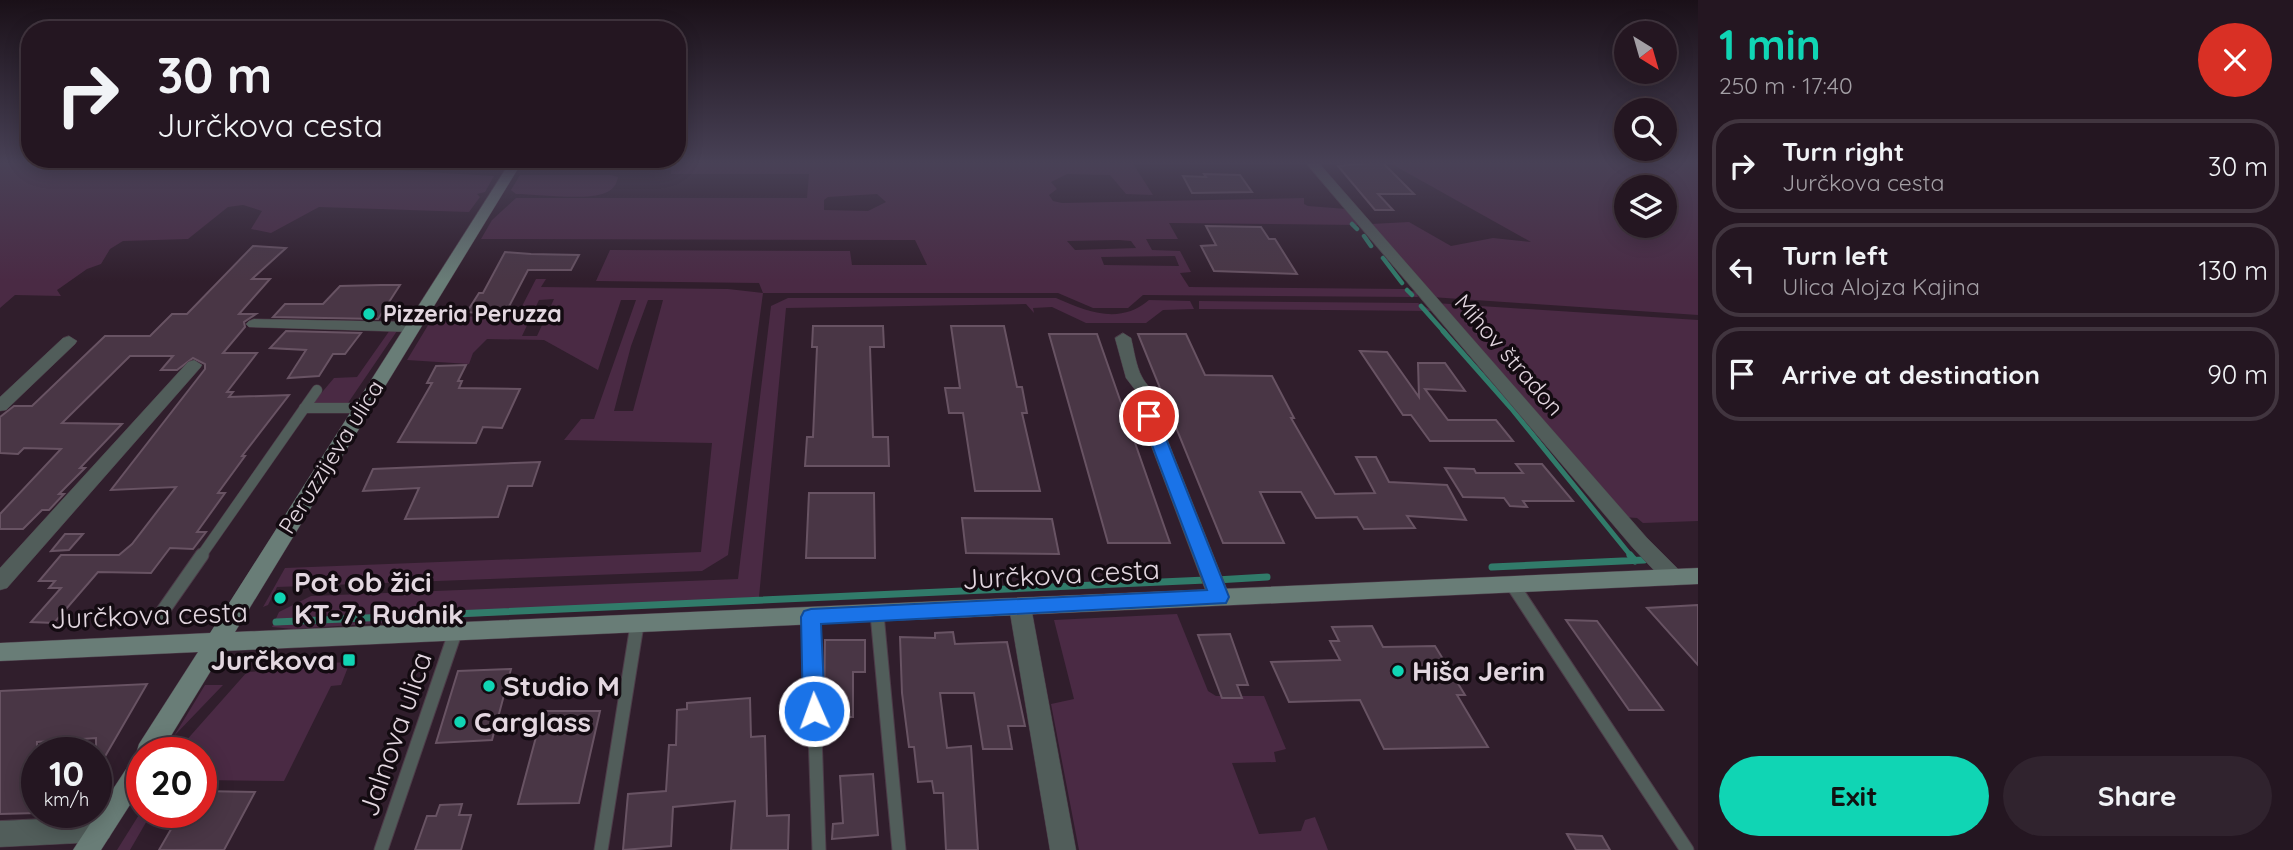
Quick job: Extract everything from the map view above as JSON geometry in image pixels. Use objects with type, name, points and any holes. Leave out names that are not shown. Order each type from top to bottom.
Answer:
[{"type":"main road","name":"Peruzzijeva ulica","points":[[157,737],[491,202]]},
{"type":"main road","name":"Jurčkova cesta","points":[[0,652],[1020,607],[1214,584],[1512,584],[1661,566],[1698,576]]},
{"type":"main road","points":[[93,839],[126,788]]},
{"type":"street","name":"Mihov štradon","points":[[1345,202],[1661,566]]},
{"type":"street","points":[[254,324],[413,327]]},
{"type":"street","points":[[1123,338],[1134,377],[1151,399],[1153,407],[1149,416],[1214,584]]},
{"type":"street","points":[[0,406],[69,341]]},
{"type":"street","points":[[0,582],[194,366]]},
{"type":"street","points":[[1020,607],[1063,850]]},
{"type":"street","points":[[0,834],[93,839]]},
{"type":"lane","name":"Jurčkova cesta","points":[[158,618],[317,390]]},
{"type":"lane","points":[[304,408],[362,408]]},
{"type":"lane","points":[[1512,584],[1687,850]]},
{"type":"lane","points":[[877,614],[899,850]]},
{"type":"lane","points":[[811,617],[819,850]]},
{"type":"lane","points":[[601,850],[637,625]]},
{"type":"lane","name":"Jalnova ulica","points":[[381,850],[455,633]]},
{"type":"shaded area","points":[[0,202],[477,202],[469,212],[319,207],[271,233],[251,229],[262,211],[243,205],[228,207],[188,239],[123,241],[110,249],[101,264],[87,269],[57,290],[61,296],[15,295],[0,308]]},
{"type":"shaded area","points":[[512,202],[824,202],[824,210],[868,211],[886,202],[1304,202],[1308,206],[1347,209],[1358,225],[1169,223],[1178,239],[1146,239],[1152,250],[1180,251],[1191,272],[1180,273],[1189,287],[1404,289],[1416,292],[1418,297],[1143,295],[1128,308],[1093,308],[1058,293],[763,293],[759,283],[596,281],[610,250],[850,251],[852,265],[927,265],[915,240],[481,239],[492,220]],"holes":[[[1067,241],[1131,241],[1136,248],[1075,250]],[[1175,256],[1179,266],[1104,265],[1101,257]]]},
{"type":"shaded area","points":[[1459,202],[1614,202],[1614,238],[1677,238],[1677,202],[1698,202],[1698,315],[1431,297],[1371,224],[1409,222],[1451,246],[1493,238],[1531,242]]},
{"type":"shaded area","points":[[536,279],[546,279],[541,287],[728,289],[763,293],[728,555],[702,571],[277,587],[268,605],[263,607],[285,568],[701,552],[712,443],[564,440],[581,419],[594,419],[636,300],[621,300],[598,370],[544,340],[487,339],[473,353],[469,364],[407,360],[433,317],[517,316]],"holes":[[[554,299],[537,336],[522,336],[539,300]],[[648,300],[663,300],[633,411],[614,411],[631,346]]]},
{"type":"shaded area","points":[[788,298],[1056,298],[1104,314],[1127,312],[1149,300],[1190,301],[1194,309],[1163,310],[1146,323],[1086,323],[1052,307],[1033,308],[1034,313],[1026,304],[786,308],[759,597],[294,629],[272,627],[279,612],[311,596],[738,579],[771,306]]},
{"type":"shaded area","points":[[1199,301],[1418,303],[1433,311],[1199,309]]},
{"type":"shaded area","points":[[1435,303],[1698,320],[1698,521],[1643,523],[1637,518],[1623,517]]},
{"type":"shaded area","points":[[390,330],[397,331],[348,403],[313,403],[334,378],[357,377]]},
{"type":"shaded area","points":[[1177,614],[1208,691],[1216,696],[1264,696],[1286,749],[1274,752],[1276,762],[1232,763],[1259,834],[1301,831],[1305,820],[1315,817],[1328,850],[1079,850],[1051,704],[1074,699],[1054,620]]},
{"type":"shaded area","points":[[350,662],[341,685],[331,686],[284,781],[217,780],[217,737],[189,737],[247,672],[262,671],[265,666]]},
{"type":"shaded area","points":[[205,685],[223,685],[174,736]]},
{"type":"shaded area","points":[[131,828],[143,828],[130,850],[117,850]]},
{"type":"building","points":[[1368,202],[1385,202],[1393,210],[1375,210]]},
{"type":"building","points":[[1206,226],[1261,227],[1269,239],[1275,239],[1297,274],[1214,271],[1201,246],[1216,245]]},
{"type":"building","points":[[253,246],[286,248],[252,279],[270,279],[239,314],[256,314],[244,322],[245,327],[223,353],[257,353],[227,392],[233,392],[229,397],[289,395],[242,456],[245,456],[218,493],[225,493],[197,532],[206,532],[193,549],[170,548],[151,573],[98,572],[54,623],[31,622],[61,588],[49,588],[55,581],[39,581],[61,555],[119,555],[132,544],[176,487],[111,490],[205,369],[205,364],[193,358],[177,370],[161,370],[173,356],[130,356],[62,423],[122,424],[80,468],[85,468],[59,494],[64,494],[49,510],[42,510],[23,529],[0,529],[0,514],[61,449],[24,448],[18,454],[0,453],[0,417],[14,406],[32,406],[105,336],[150,336],[172,314],[187,314]]},
{"type":"building","points":[[505,252],[579,255],[571,270],[528,270],[504,316],[467,312],[479,293],[483,293]]},
{"type":"building","points":[[400,285],[378,319],[273,317],[285,304],[323,304],[340,286]]},
{"type":"building","points":[[813,326],[883,326],[884,347],[870,347],[873,437],[888,437],[889,466],[805,466],[807,437],[813,437],[817,347],[812,347]]},
{"type":"building","points":[[951,326],[1004,326],[1017,387],[1022,387],[1027,413],[1022,413],[1040,491],[975,491],[963,413],[949,413],[945,388],[960,388]]},
{"type":"building","points":[[286,331],[361,333],[345,354],[333,354],[319,376],[288,378],[306,350],[270,348]]},
{"type":"building","points":[[1049,334],[1097,334],[1170,543],[1108,543]]},
{"type":"building","points":[[1138,334],[1186,334],[1205,375],[1272,376],[1294,418],[1291,418],[1335,494],[1375,493],[1356,457],[1376,457],[1389,482],[1447,485],[1466,520],[1407,516],[1415,528],[1364,529],[1357,517],[1316,518],[1301,492],[1260,492],[1284,543],[1223,543]]},
{"type":"building","points":[[1360,351],[1387,352],[1419,397],[1418,363],[1445,363],[1465,391],[1425,389],[1448,420],[1496,420],[1513,441],[1430,441],[1411,415],[1403,415]]},
{"type":"building","points":[[466,365],[458,381],[462,381],[459,388],[520,389],[502,428],[483,427],[476,443],[398,442],[432,383],[427,383],[436,366]]},
{"type":"building","points":[[540,462],[532,486],[508,486],[498,517],[405,519],[419,488],[363,491],[373,469]]},
{"type":"building","points":[[1516,464],[1542,464],[1573,501],[1523,501],[1527,507],[1510,506],[1504,498],[1463,497],[1445,468],[1474,469],[1476,473],[1523,473]]},
{"type":"building","points":[[809,493],[874,493],[875,558],[806,558]]},
{"type":"building","points":[[962,518],[1052,519],[1059,554],[966,553]]},
{"type":"building","points":[[65,534],[83,534],[69,550],[51,551]]},
{"type":"building","points":[[1698,605],[1698,665],[1647,608]]},
{"type":"building","points":[[1566,620],[1597,621],[1663,710],[1629,710]]},
{"type":"building","name":"Hiša Jerin","points":[[1372,626],[1383,647],[1435,646],[1465,695],[1457,695],[1488,747],[1384,749],[1360,700],[1289,702],[1271,662],[1340,660],[1330,641],[1339,641],[1332,627]]},
{"type":"building","points":[[953,632],[955,644],[1007,642],[1025,726],[1008,726],[1012,749],[983,749],[974,693],[940,693],[947,748],[971,746],[978,850],[946,850],[943,793],[934,793],[932,781],[918,782],[914,747],[909,747],[902,693],[900,637],[935,638],[935,633]]},
{"type":"building","points":[[1230,634],[1248,685],[1237,685],[1242,698],[1222,698],[1198,635]]},
{"type":"building","points":[[825,640],[865,640],[865,672],[853,672],[853,717],[824,717]]},
{"type":"building","points":[[511,669],[492,740],[436,743],[458,671]]},
{"type":"building","points":[[147,684],[112,744],[112,737],[21,737],[21,813],[0,814],[0,691]]},
{"type":"building","points":[[750,698],[751,737],[765,736],[767,816],[789,815],[788,850],[731,850],[735,801],[673,807],[671,846],[623,850],[628,794],[666,791],[669,745],[676,745],[677,710],[687,709],[687,703]]},
{"type":"building","points":[[543,711],[600,711],[579,803],[518,804]]},
{"type":"building","points":[[873,774],[878,835],[832,839],[833,824],[843,823],[840,776]]},
{"type":"building","points":[[217,791],[255,792],[224,850],[159,850],[172,828],[217,828]]},
{"type":"building","points":[[462,804],[459,815],[471,815],[461,850],[415,850],[427,816],[436,816],[440,805]]},
{"type":"building","points":[[1567,834],[1602,836],[1610,850],[1576,850]]},
{"type":"waterway","points":[[1352,224],[1357,229]]},
{"type":"waterway","points":[[1364,236],[1371,246]]},
{"type":"waterway","points":[[1383,258],[1402,283]]},
{"type":"waterway","points":[[1407,290],[1412,295]]},
{"type":"waterway","points":[[1421,306],[1445,333]]},
{"type":"waterway","points":[[1443,331],[1511,408],[1631,556]]},
{"type":"waterway","points":[[1630,555],[1635,560]]},
{"type":"waterway","points":[[1492,567],[1635,560]]},
{"type":"waterway","points":[[1635,560],[1644,560]]},
{"type":"waterway","points":[[1216,580],[1267,577]]},
{"type":"waterway","points":[[276,622],[1206,580]]},
{"type":"place","name":"Pizzeria Peruzza","points":[[369,314]]},
{"type":"place","name":"Pot ob žici KT-7: Rudnik","points":[[280,598]]},
{"type":"place","name":"Jurčkova","points":[[349,660]]},
{"type":"place","name":"Hiša Jerin","points":[[1398,671]]},
{"type":"place","name":"Studio M","points":[[489,686]]},
{"type":"place","name":"Carglass","points":[[460,722]]},
{"type":"route","points":[[814,711],[811,617],[1219,597],[1149,416]]}]
